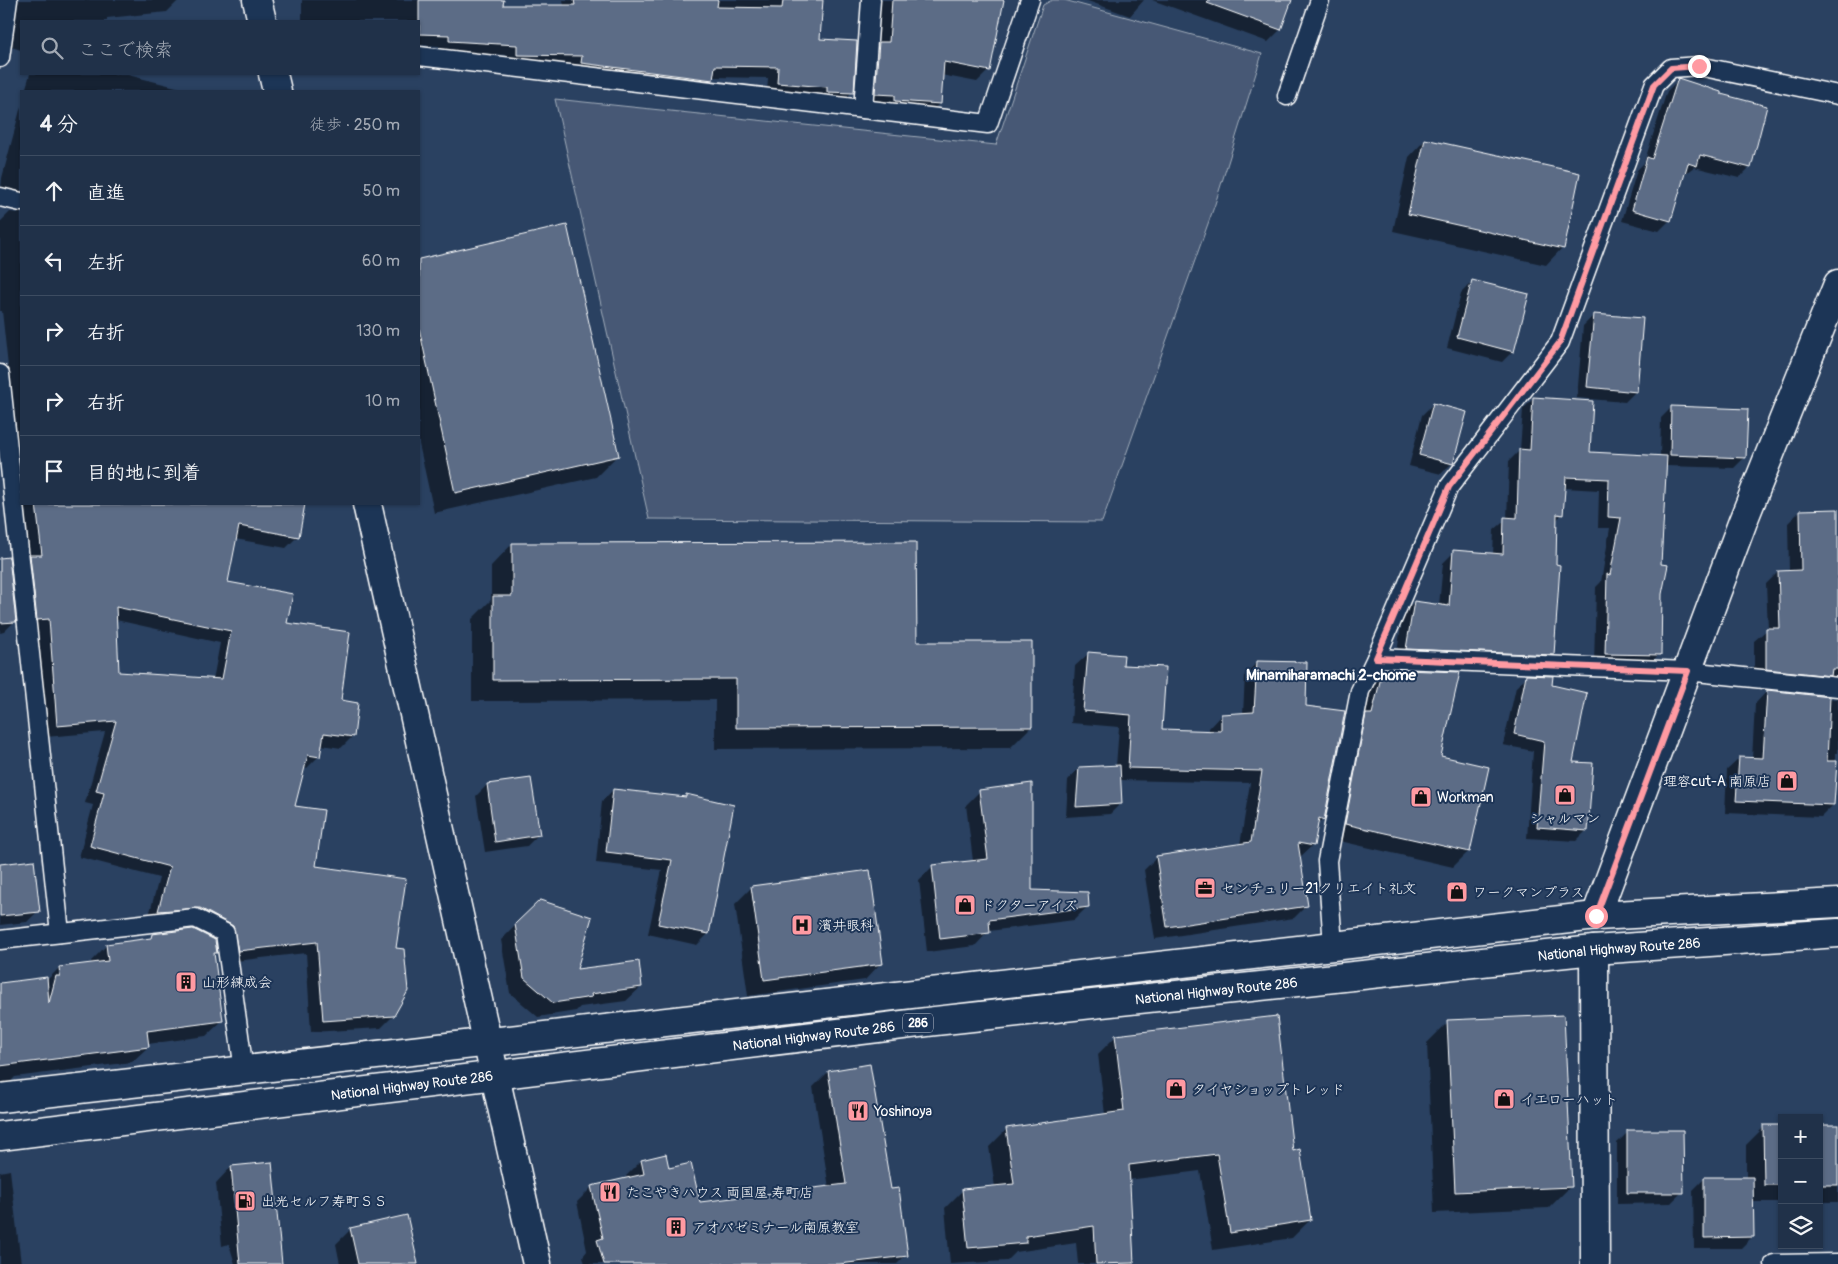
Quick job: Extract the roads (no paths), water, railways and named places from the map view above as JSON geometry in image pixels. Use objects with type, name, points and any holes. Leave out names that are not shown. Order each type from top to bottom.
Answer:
[{"type":"main road","points":[[257,0],[262,20]]},
{"type":"main road","points":[[273,75],[277,90]]},
{"type":"main road","points":[[1596,916],[1743,521],[1838,284]]},
{"type":"main road","points":[[367,505],[537,1264]]},
{"type":"main road","name":"National Highway Route 286","points":[[0,1098],[1596,916],[1838,903]]},
{"type":"main road","name":"National Highway Route 286","points":[[0,1136],[945,1020],[1594,950],[1838,932]]},
{"type":"main road","points":[[1594,950],[1595,1264]]},
{"type":"lane","points":[[0,58],[8,0]]},
{"type":"lane","points":[[863,109],[871,0]]},
{"type":"lane","points":[[420,56],[988,124],[1030,0]]},
{"type":"lane","points":[[1287,96],[1320,0]]},
{"type":"lane","points":[[1333,946],[1327,861],[1360,691],[1449,487],[1560,342],[1654,85],[1671,68],[1699,66],[1838,95]]},
{"type":"lane","points":[[0,198],[20,202]]},
{"type":"lane","points":[[0,374],[60,933]]},
{"type":"lane","points":[[1376,658],[1688,671],[1838,688]]},
{"type":"lane","points":[[0,940],[195,918],[225,933],[244,1071]]},
{"type":"lane","points":[[1774,1264],[1838,1263]]},
{"type":"place","name":"理容cut-A 南原店","points":[[1787,781]]},
{"type":"place","name":"シャルマン","points":[[1565,795]]},
{"type":"place","name":"Workman","points":[[1421,797]]},
{"type":"place","name":"センチュリー21クリエイト礼文","points":[[1205,888]]},
{"type":"place","name":"ワークマンプラス","points":[[1457,892]]},
{"type":"place","name":"ドクターアイズ","points":[[965,905]]},
{"type":"place","name":"濱井眼科","points":[[802,925]]},
{"type":"place","name":"山形練成会","points":[[186,982]]},
{"type":"place","name":"タイヤショップトレッド","points":[[1176,1089]]},
{"type":"place","name":"イエローハット","points":[[1504,1099]]},
{"type":"place","name":"Yoshinoya","points":[[858,1111]]},
{"type":"place","name":"たこやきハウス 両国屋 寿町店","points":[[610,1192]]},
{"type":"place","name":"出光セルフ寿町ＳＳ","points":[[245,1201]]},
{"type":"place","name":"アオバゼミナール南原教室","points":[[676,1227]]},
{"type":"district","name":"Minamiharamachi 2-chome","points":[[1331,675]]}]
